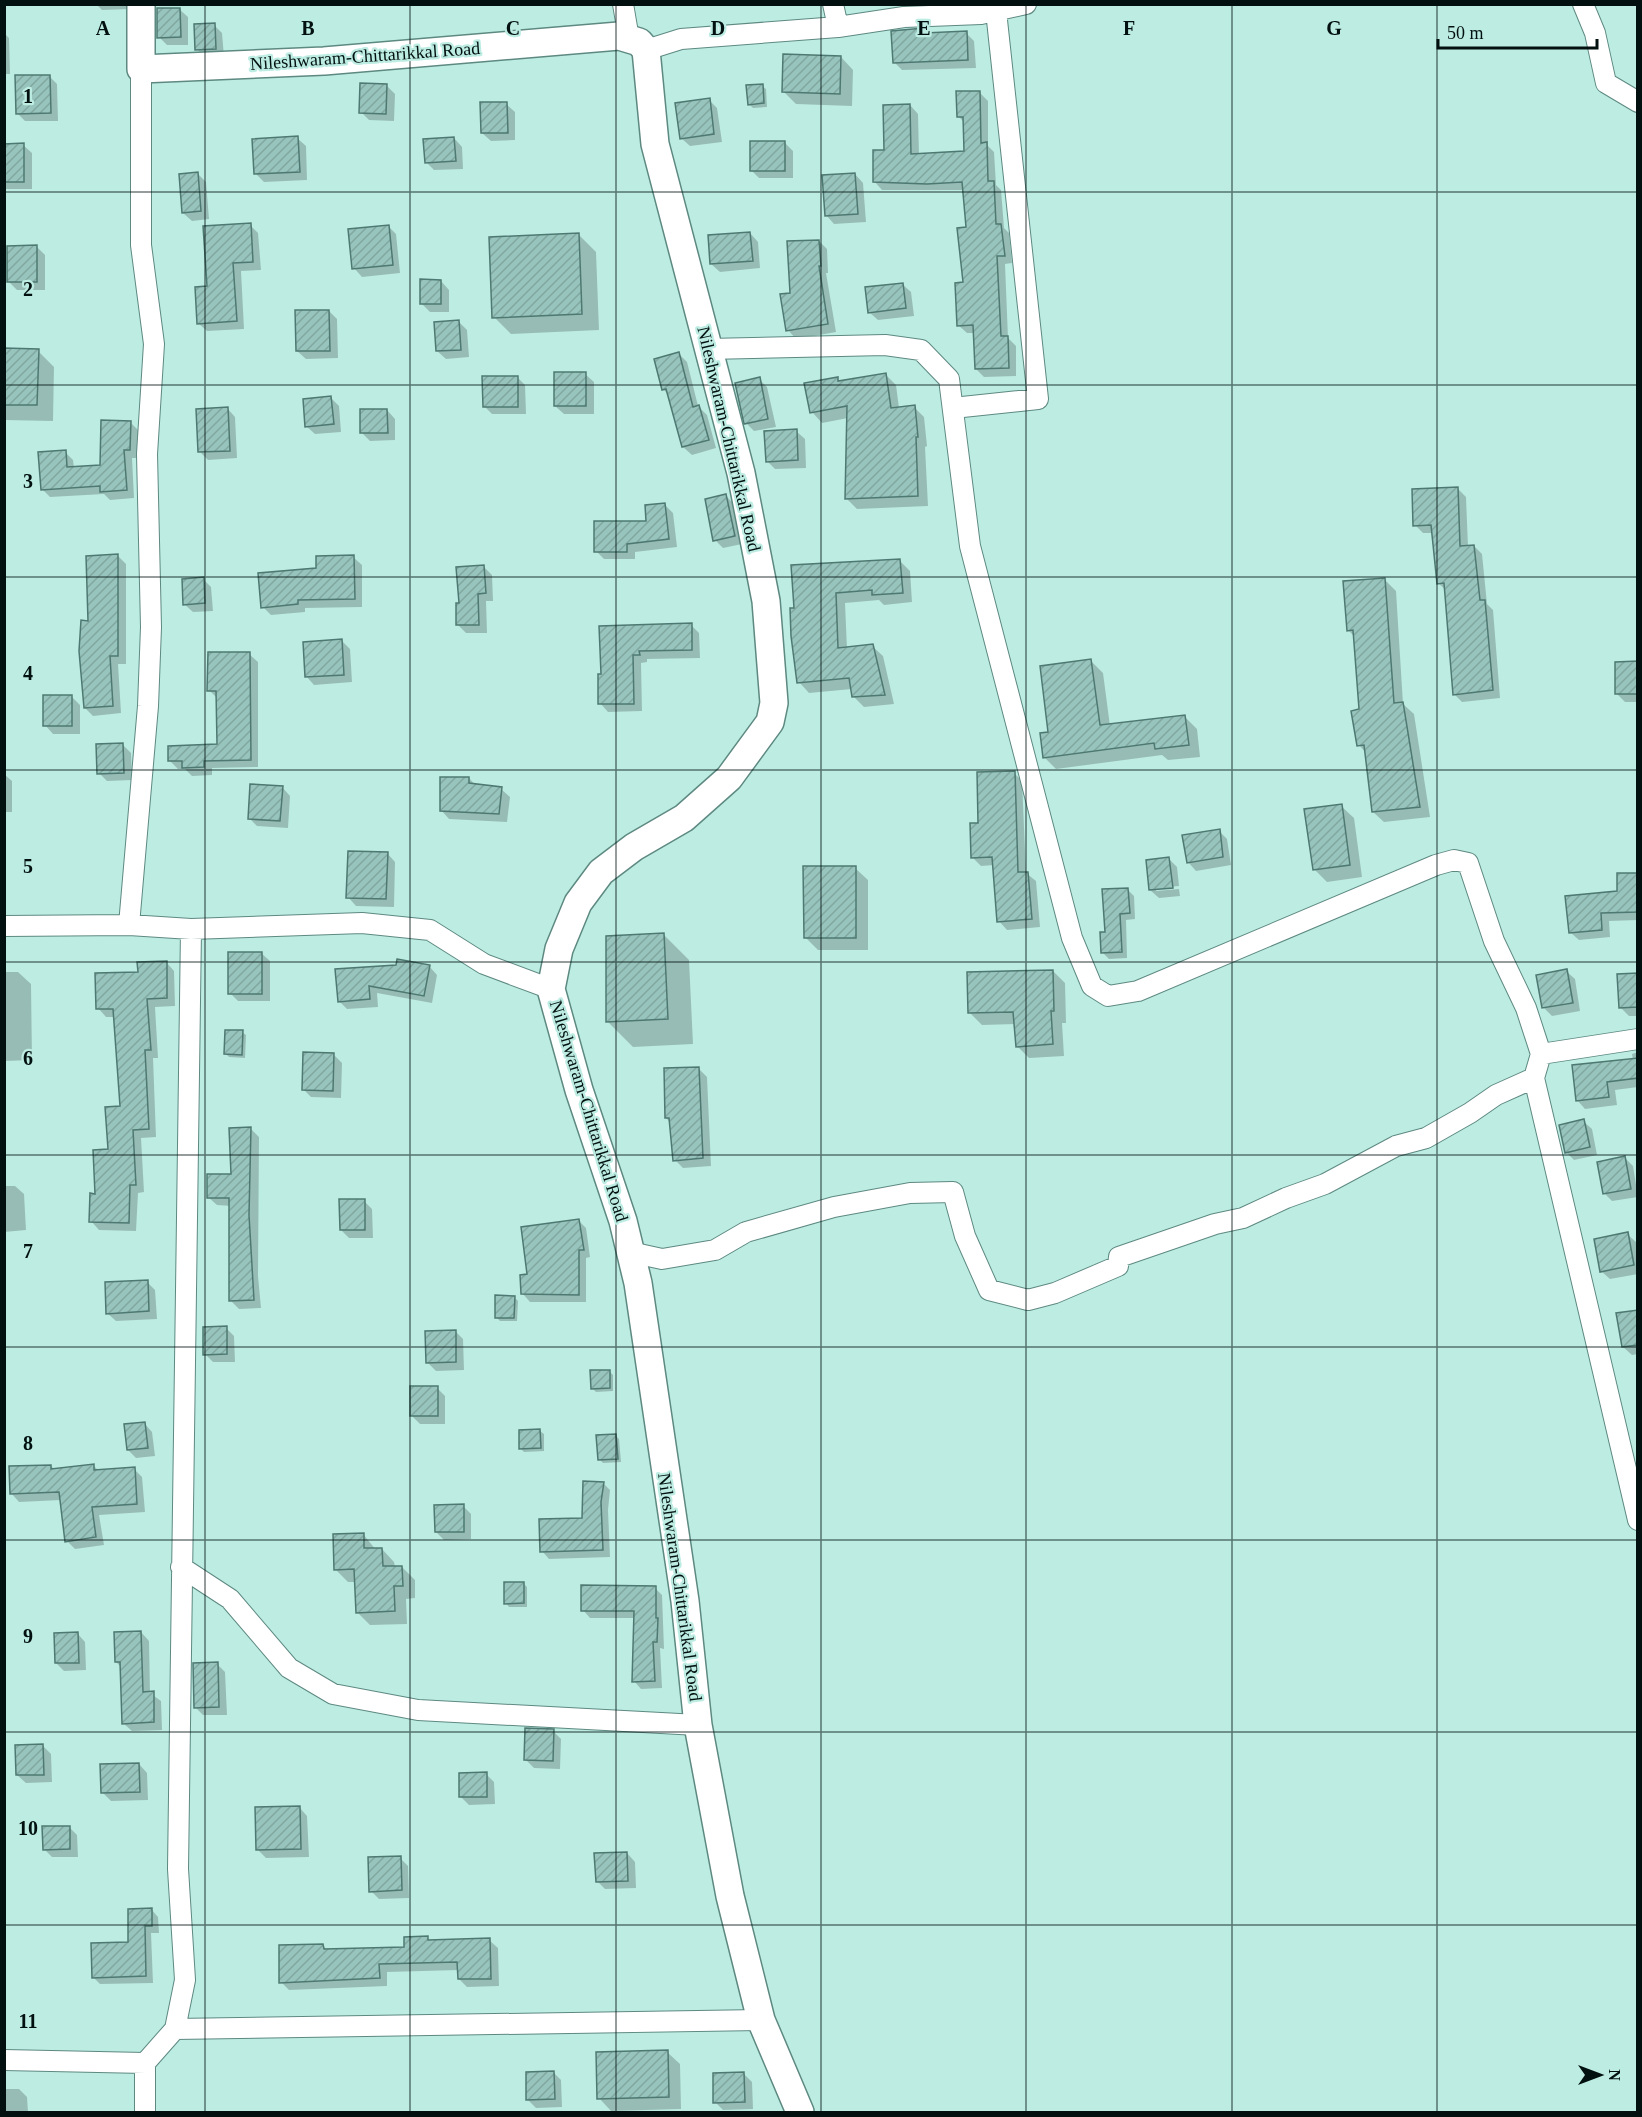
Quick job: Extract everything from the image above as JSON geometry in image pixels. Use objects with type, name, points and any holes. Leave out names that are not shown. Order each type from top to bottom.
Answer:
[{"type":"main road","points":[[141,4],[141,69]]},
{"type":"main road","name":"Nileshwaram-Chittarikkal Road","points":[[141,69],[324,61],[619,36],[638,44],[655,144],[741,473],[766,601],[774,703],[770,722],[729,778],[684,818],[634,847],[601,872],[578,903],[559,950],[551,989],[579,1090],[623,1221],[638,1283],[685,1601],[698,1725],[730,1896],[761,2020],[800,2112]]},
{"type":"street","points":[[623,4],[638,44],[838,27],[904,17],[996,11],[1026,4]]},
{"type":"street","points":[[833,4],[838,27]]},
{"type":"street","points":[[1583,4],[1595,33],[1606,83],[1638,102]]},
{"type":"street","points":[[953,408],[1038,399],[996,11]]},
{"type":"street","points":[[129,925],[146,740],[151,627],[147,454],[154,344],[141,245],[141,69]]},
{"type":"street","points":[[708,349],[885,345],[921,350],[949,379],[970,546],[1072,938],[1092,986],[1108,996],[1138,991],[1454,860],[1468,863],[1494,941],[1526,1008],[1541,1054],[1534,1078],[1638,1520]]},
{"type":"street","points":[[4,926],[129,925],[191,929],[362,923],[430,930],[484,964],[551,989]]},
{"type":"street","points":[[145,2112],[145,2063],[175,2029],[185,1980],[178,1869],[191,929]]},
{"type":"street","points":[[1541,1054],[1638,1039]]},
{"type":"street","points":[[630,1252],[662,1259],[715,1250],[746,1232],[834,1207],[910,1193],[953,1192],[965,1236],[989,1290],[1028,1300],[1055,1293],[1118,1266],[1119,1257],[1215,1224],[1243,1218],[1286,1198],[1325,1184],[1396,1146],[1426,1138],[1496,1095],[1534,1078]]},
{"type":"street","points":[[182,1567],[230,1599],[289,1668],[333,1694],[418,1710],[698,1725]]},
{"type":"street","points":[[175,2029],[761,2020]]},
{"type":"street","points":[[4,2060],[145,2063]]},
{"type":"building","points":[[157,8],[180,8],[181,37],[157,38]]},
{"type":"building","points":[[215,23],[216,49],[195,50],[194,24]]},
{"type":"building","points":[[924,28],[924,33],[967,31],[968,60],[893,63],[891,31]]},
{"type":"building","points":[[783,54],[841,56],[840,94],[782,92]]},
{"type":"building","points":[[15,75],[50,75],[51,113],[16,114]]},
{"type":"building","points":[[360,83],[387,84],[386,114],[359,113]]},
{"type":"building","points":[[763,84],[764,103],[748,105],[746,85]]},
{"type":"building","points":[[956,91],[980,91],[981,143],[987,142],[988,181],[994,181],[996,224],[1001,224],[1005,256],[997,256],[1001,336],[1008,336],[1009,368],[975,369],[973,325],[957,326],[955,283],[963,282],[957,228],[966,227],[962,182],[927,184],[873,182],[873,150],[884,150],[883,105],[910,104],[911,154],[964,151],[963,117],[957,117]]},
{"type":"building","points":[[710,98],[714,134],[680,139],[675,103]]},
{"type":"building","points":[[480,102],[507,102],[508,133],[481,133]]},
{"type":"building","points":[[298,136],[300,172],[254,174],[252,139]]},
{"type":"building","points":[[454,137],[456,161],[425,163],[423,139]]},
{"type":"building","points":[[750,141],[785,141],[785,171],[750,171]]},
{"type":"building","points":[[24,143],[24,182],[4,182],[4,144]]},
{"type":"building","points":[[198,172],[201,211],[182,213],[179,174]]},
{"type":"building","points":[[855,173],[858,214],[825,216],[822,175]]},
{"type":"building","points":[[251,223],[253,262],[233,263],[237,321],[197,324],[195,287],[207,286],[203,226]]},
{"type":"building","points":[[389,225],[393,265],[352,269],[348,229]]},
{"type":"building","points":[[750,232],[753,261],[710,264],[708,235]]},
{"type":"building","points":[[579,233],[582,314],[492,318],[489,237]]},
{"type":"building","points":[[819,240],[821,266],[819,266],[828,324],[786,331],[780,294],[790,293],[787,241]]},
{"type":"building","points":[[37,245],[37,282],[7,282],[7,246]]},
{"type":"building","points":[[420,279],[441,280],[441,304],[420,304]]},
{"type":"building","points":[[903,283],[906,308],[868,313],[865,287]]},
{"type":"building","points":[[295,310],[329,310],[330,351],[296,351]]},
{"type":"building","points":[[459,320],[461,350],[436,351],[434,322]]},
{"type":"building","points":[[4,348],[39,349],[37,405],[4,405]]},
{"type":"building","points":[[679,352],[693,407],[699,405],[709,440],[682,447],[666,389],[662,390],[654,359]]},
{"type":"building","points":[[554,372],[586,372],[586,406],[554,406]]},
{"type":"building","points":[[886,373],[891,408],[915,405],[918,437],[916,437],[918,496],[845,499],[847,406],[810,413],[804,383],[838,377],[838,381]]},
{"type":"building","points":[[482,376],[518,376],[518,407],[483,407]]},
{"type":"building","points":[[760,377],[768,419],[744,424],[735,383]]},
{"type":"building","points":[[331,396],[334,424],[305,427],[303,399]]},
{"type":"building","points":[[228,407],[230,451],[198,452],[196,409]]},
{"type":"building","points":[[360,409],[387,409],[388,433],[360,433]]},
{"type":"building","points":[[101,420],[131,421],[130,450],[124,450],[127,490],[100,492],[100,486],[41,490],[38,452],[66,450],[67,467],[100,465]]},
{"type":"building","points":[[797,429],[798,460],[766,462],[764,431]]},
{"type":"building","points":[[1458,487],[1460,546],[1474,545],[1480,600],[1485,600],[1493,690],[1453,695],[1444,583],[1437,584],[1431,525],[1413,526],[1412,489]]},
{"type":"building","points":[[726,494],[735,536],[713,541],[705,499]]},
{"type":"building","points":[[665,503],[669,539],[627,544],[627,552],[594,552],[594,521],[646,521],[645,505]]},
{"type":"building","points":[[118,554],[118,656],[110,656],[113,706],[84,708],[79,651],[81,620],[88,621],[86,556]]},
{"type":"building","points":[[354,555],[355,599],[298,600],[298,604],[261,608],[258,573],[316,568],[316,556]]},
{"type":"building","points":[[900,559],[903,593],[872,595],[872,590],[836,593],[838,648],[873,644],[885,695],[852,697],[849,678],[797,683],[791,636],[790,608],[794,608],[791,565]]},
{"type":"building","points":[[484,565],[486,593],[478,594],[479,625],[456,625],[456,603],[459,603],[456,567]]},
{"type":"building","points":[[204,577],[205,603],[183,605],[182,579]]},
{"type":"building","points":[[1385,578],[1394,703],[1403,702],[1420,807],[1372,812],[1364,745],[1357,746],[1351,711],[1359,709],[1353,630],[1347,631],[1343,581]]},
{"type":"building","points":[[692,623],[692,650],[639,651],[640,655],[633,655],[634,704],[598,704],[598,674],[601,674],[599,626]]},
{"type":"building","points":[[342,639],[344,675],[305,677],[303,642]]},
{"type":"building","points":[[208,652],[250,652],[251,760],[204,761],[204,767],[182,768],[182,761],[168,761],[168,746],[217,744],[216,691],[207,691]]},
{"type":"building","points":[[1091,659],[1100,725],[1185,715],[1189,745],[1155,749],[1154,743],[1043,758],[1040,733],[1048,732],[1040,666]]},
{"type":"building","points":[[1638,661],[1638,694],[1615,694],[1615,662]]},
{"type":"building","points":[[43,695],[72,695],[72,726],[43,726]]},
{"type":"building","points":[[123,743],[124,773],[97,774],[96,744]]},
{"type":"building","points":[[1015,771],[1018,872],[1028,872],[1032,919],[997,922],[992,857],[971,858],[970,823],[978,823],[977,772]]},
{"type":"building","points":[[440,777],[469,777],[469,783],[502,787],[499,814],[440,811]]},
{"type":"building","points":[[250,784],[283,786],[280,821],[248,819]]},
{"type":"building","points":[[1342,804],[1350,865],[1313,870],[1304,809]]},
{"type":"building","points":[[1220,829],[1223,857],[1187,863],[1182,835]]},
{"type":"building","points":[[348,851],[388,852],[386,899],[346,898]]},
{"type":"building","points":[[1169,857],[1173,888],[1149,890],[1146,860]]},
{"type":"building","points":[[803,866],[856,866],[856,938],[804,938]]},
{"type":"building","points":[[1617,873],[1638,873],[1638,912],[1601,913],[1602,930],[1569,933],[1565,896],[1617,891]]},
{"type":"building","points":[[1128,888],[1130,913],[1120,914],[1122,952],[1101,953],[1100,932],[1105,932],[1102,889]]},
{"type":"building","points":[[664,933],[668,1019],[606,1022],[606,936]]},
{"type":"building","points":[[228,952],[262,952],[262,994],[228,994]]},
{"type":"building","points":[[397,959],[430,965],[424,996],[369,986],[370,999],[338,1002],[335,969],[396,965]]},
{"type":"building","points":[[167,961],[167,998],[147,999],[151,1050],[145,1050],[149,1129],[133,1130],[136,1185],[130,1185],[129,1223],[89,1222],[90,1193],[95,1194],[93,1150],[108,1149],[105,1107],[120,1106],[113,1009],[96,1009],[95,973],[138,972],[137,962]]},
{"type":"building","points":[[1567,969],[1573,1003],[1542,1008],[1536,975]]},
{"type":"building","points":[[1053,970],[1054,1011],[1051,1011],[1053,1044],[1016,1047],[1013,1012],[968,1013],[967,972]]},
{"type":"building","points":[[1638,973],[1638,1007],[1619,1008],[1617,974]]},
{"type":"building","points":[[225,1030],[243,1030],[242,1055],[224,1054]]},
{"type":"building","points":[[303,1052],[334,1053],[333,1091],[302,1090]]},
{"type":"building","points":[[1638,1058],[1638,1078],[1607,1082],[1609,1097],[1576,1101],[1572,1065]]},
{"type":"building","points":[[699,1067],[703,1158],[673,1161],[669,1118],[665,1118],[664,1068]]},
{"type":"building","points":[[1584,1119],[1590,1147],[1565,1153],[1559,1125]]},
{"type":"building","points":[[251,1127],[249,1215],[254,1300],[229,1301],[229,1198],[207,1198],[207,1174],[231,1174],[229,1128]]},
{"type":"building","points":[[1625,1156],[1631,1189],[1603,1194],[1597,1162]]},
{"type":"building","points":[[339,1199],[365,1199],[365,1230],[340,1230]]},
{"type":"building","points":[[579,1219],[584,1250],[579,1250],[579,1295],[521,1294],[520,1275],[527,1274],[521,1227]]},
{"type":"building","points":[[1628,1232],[1634,1265],[1600,1272],[1594,1239]]},
{"type":"building","points":[[148,1280],[149,1311],[106,1314],[105,1282]]},
{"type":"building","points":[[495,1295],[515,1296],[514,1318],[495,1318]]},
{"type":"building","points":[[1638,1310],[1638,1345],[1622,1347],[1616,1313]]},
{"type":"building","points":[[227,1326],[227,1354],[203,1355],[203,1327]]},
{"type":"building","points":[[456,1330],[456,1362],[426,1363],[425,1331]]},
{"type":"building","points":[[590,1370],[610,1370],[610,1388],[591,1389]]},
{"type":"building","points":[[410,1386],[438,1386],[438,1416],[410,1416]]},
{"type":"building","points":[[145,1422],[148,1448],[127,1450],[124,1424]]},
{"type":"building","points":[[540,1429],[541,1448],[519,1449],[519,1430]]},
{"type":"building","points":[[616,1434],[618,1459],[598,1460],[596,1435]]},
{"type":"building","points":[[94,1464],[94,1470],[135,1467],[137,1504],[92,1507],[96,1537],[65,1542],[59,1492],[10,1494],[9,1466],[51,1465],[51,1469]]},
{"type":"building","points":[[583,1481],[604,1482],[601,1502],[603,1550],[540,1552],[539,1519],[582,1518]]},
{"type":"building","points":[[464,1504],[464,1532],[435,1532],[434,1505]]},
{"type":"building","points":[[364,1533],[364,1548],[382,1548],[383,1566],[402,1566],[403,1586],[394,1586],[395,1611],[356,1613],[354,1569],[334,1570],[333,1534]]},
{"type":"building","points":[[504,1582],[524,1582],[524,1603],[504,1604]]},
{"type":"building","points":[[581,1585],[656,1586],[657,1642],[653,1642],[655,1681],[632,1682],[634,1611],[581,1611]]},
{"type":"building","points":[[141,1631],[143,1692],[154,1691],[154,1722],[122,1724],[120,1662],[115,1662],[114,1632]]},
{"type":"building","points":[[78,1632],[79,1663],[55,1663],[54,1633]]},
{"type":"building","points":[[218,1662],[219,1707],[194,1708],[193,1663]]},
{"type":"building","points":[[525,1728],[554,1729],[553,1761],[524,1760]]},
{"type":"building","points":[[43,1744],[44,1775],[16,1775],[15,1745]]},
{"type":"building","points":[[139,1763],[140,1792],[101,1793],[100,1764]]},
{"type":"building","points":[[487,1772],[487,1797],[459,1797],[459,1773]]},
{"type":"building","points":[[300,1806],[301,1849],[256,1850],[255,1807]]},
{"type":"building","points":[[42,1826],[70,1826],[70,1849],[43,1850]]},
{"type":"building","points":[[627,1852],[628,1881],[596,1882],[594,1853]]},
{"type":"building","points":[[401,1856],[402,1890],[369,1892],[368,1857]]},
{"type":"building","points":[[152,1908],[152,1926],[145,1926],[146,1976],[92,1978],[91,1943],[128,1942],[128,1909]]},
{"type":"building","points":[[428,1936],[428,1940],[490,1938],[491,1979],[458,1979],[457,1962],[379,1964],[380,1978],[279,1983],[279,1945],[323,1944],[324,1949],[404,1947],[404,1937]]},
{"type":"building","points":[[668,2050],[669,2097],[597,2099],[596,2052]]},
{"type":"building","points":[[554,2071],[555,2099],[526,2100],[526,2072]]},
{"type":"building","points":[[744,2072],[745,2102],[713,2103],[713,2073]]}]
